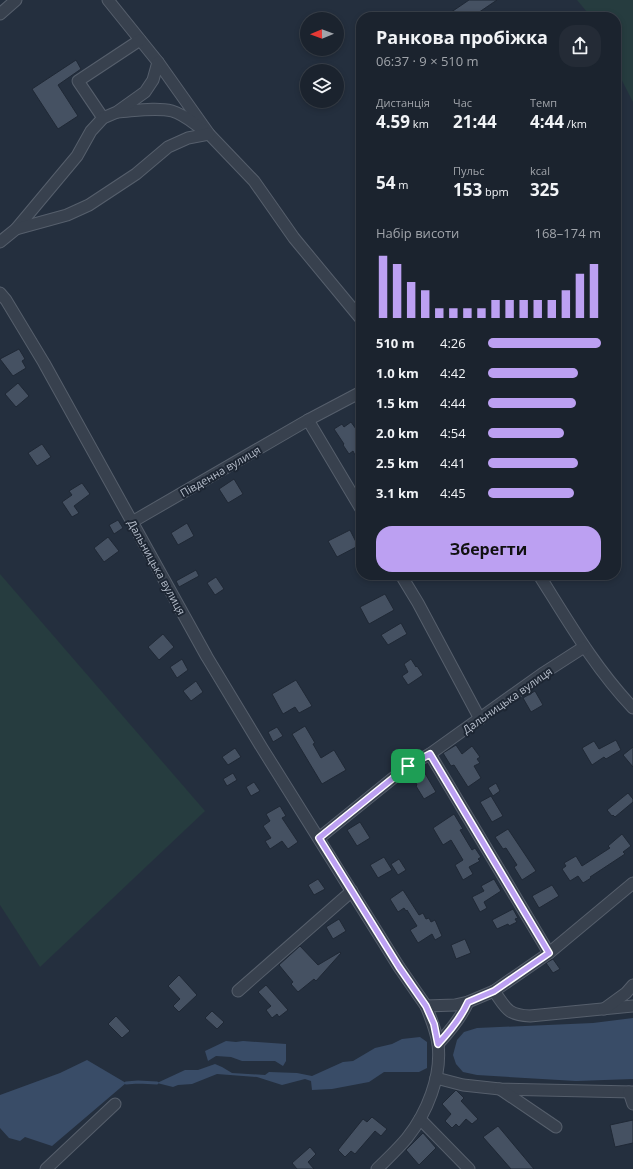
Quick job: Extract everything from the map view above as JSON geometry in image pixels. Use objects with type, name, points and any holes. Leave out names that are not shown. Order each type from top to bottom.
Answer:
[{"type":"street","points":[[1,11],[16,0]]},
{"type":"street","points":[[108,0],[158,62],[209,134],[254,181],[294,238],[356,313]]},
{"type":"street","points":[[103,118],[78,81],[140,40]]},
{"type":"street","points":[[0,242],[16,229],[77,156],[91,131],[103,118],[117,112],[145,92],[153,80],[158,62]]},
{"type":"street","points":[[117,112],[157,110],[172,111],[186,117],[209,134]]},
{"type":"street","points":[[16,229],[67,215],[90,205],[136,174],[168,147],[188,138],[209,134]]},
{"type":"street","name":"Дальницька вулиця","points":[[2,300],[44,363],[207,657],[399,967],[426,1006],[434,1024],[438,1044],[438,1061],[436,1078],[428,1100],[420,1119],[407,1138],[377,1169]]},
{"type":"street","name":"Південна вулиця","points":[[132,522],[308,420],[356,395]]},
{"type":"street","points":[[308,420],[356,501]]},
{"type":"street","points":[[404,580],[418,603],[480,719]]},
{"type":"street","points":[[543,580],[584,647],[633,708]]},
{"type":"street","name":"Дальницька вулиця","points":[[319,838],[408,766],[430,754],[542,674],[584,647]]},
{"type":"street","points":[[430,754],[549,953]]},
{"type":"street","points":[[426,1006],[455,1005],[468,1002],[494,991],[549,953],[633,882]]},
{"type":"street","points":[[238,991],[352,891]]},
{"type":"street","points":[[604,1009],[626,993],[633,985]]},
{"type":"street","points":[[494,991],[512,1013],[520,1016],[633,1006]]},
{"type":"street","points":[[438,1044],[458,1021],[468,1002]]},
{"type":"street","points":[[436,1078],[463,1085],[500,1089],[631,1092],[633,1104]]},
{"type":"street","points":[[500,1089],[556,1127]]},
{"type":"street","points":[[46,1169],[115,1104]]},
{"type":"street","points":[[420,1119],[469,1169]]},
{"type":"green space","points":[[577,0],[633,0],[633,102],[621,79],[621,12],[587,12]]},
{"type":"green space","points":[[0,574],[205,811],[40,967],[0,905]]},
{"type":"water","points":[[633,1018],[633,1079],[576,1081],[477,1075],[463,1072],[456,1064],[453,1055],[457,1040],[464,1032],[477,1028],[593,1023]]},
{"type":"water","points":[[420,1037],[427,1042],[427,1068],[419,1072],[384,1072],[369,1082],[332,1089],[312,1090],[311,1081],[305,1079],[282,1085],[257,1077],[217,1074],[192,1084],[173,1087],[157,1083],[185,1070],[198,1070],[215,1064],[232,1073],[265,1075],[269,1072],[297,1073],[312,1076],[343,1062],[353,1061],[375,1048],[392,1044],[402,1039]]},
{"type":"water","points":[[226,1041],[286,1044],[286,1061],[283,1066],[275,1061],[242,1061],[231,1057],[216,1056],[208,1061],[205,1051]]},
{"type":"water","points":[[87,1060],[126,1083],[52,1146],[25,1137],[20,1141],[9,1138],[0,1128],[0,1095],[60,1073]]},
{"type":"building","points":[[469,0],[497,0],[479,12],[451,12]]},
{"type":"building","points":[[76,60],[81,69],[58,85],[78,116],[58,129],[32,89]]},
{"type":"building","points":[[19,349],[25,359],[22,361],[26,368],[13,376],[0,359]]},
{"type":"building","points":[[18,383],[29,396],[16,407],[5,394]]},
{"type":"building","points":[[351,422],[356,429],[355,455],[353,451],[349,454],[334,429],[342,424],[344,427]]},
{"type":"building","points":[[42,444],[51,457],[37,466],[28,453]]},
{"type":"building","points":[[234,479],[243,494],[228,503],[219,489]]},
{"type":"building","points":[[82,483],[90,494],[74,506],[79,513],[72,517],[62,502],[72,495],[69,491]]},
{"type":"building","points":[[118,520],[123,528],[114,534],[109,525]]},
{"type":"building","points":[[187,523],[194,536],[178,545],[171,533]]},
{"type":"building","points":[[350,530],[356,542],[356,547],[337,557],[328,541]]},
{"type":"building","points":[[108,537],[119,551],[104,562],[94,548]]},
{"type":"building","points":[[196,570],[199,576],[179,587],[176,581]]},
{"type":"building","points":[[216,577],[224,589],[215,595],[207,583]]},
{"type":"building","points":[[385,594],[394,610],[369,624],[360,607]]},
{"type":"building","points":[[401,623],[407,634],[388,645],[381,635]]},
{"type":"building","points":[[163,634],[174,647],[159,660],[148,647]]},
{"type":"building","points":[[182,659],[188,670],[177,678],[170,667]]},
{"type":"building","points":[[411,659],[423,675],[408,685],[402,676],[408,672],[404,664]]},
{"type":"building","points":[[296,680],[312,706],[299,713],[295,707],[283,714],[272,694]]},
{"type":"building","points":[[196,681],[203,692],[191,701],[183,691]]},
{"type":"building","points":[[535,691],[543,705],[531,712],[523,698]]},
{"type":"building","points":[[305,726],[315,743],[313,744],[321,758],[334,750],[346,770],[322,784],[292,734]]},
{"type":"building","points":[[277,727],[283,736],[273,742],[268,732]]},
{"type":"building","points":[[616,740],[621,750],[606,759],[604,757],[592,765],[582,748],[594,741],[599,749]]},
{"type":"building","points":[[456,745],[462,754],[472,746],[480,757],[477,759],[480,763],[474,766],[481,778],[468,787],[454,765],[451,766],[443,753]]},
{"type":"building","points":[[633,747],[633,767],[623,755]]},
{"type":"building","points":[[235,748],[241,757],[228,765],[222,757]]},
{"type":"building","points":[[423,770],[436,792],[424,799],[416,786],[417,785],[412,775]]},
{"type":"building","points":[[233,773],[237,780],[227,786],[223,779]]},
{"type":"building","points":[[254,782],[260,791],[251,796],[246,787]]},
{"type":"building","points":[[496,783],[500,791],[493,796],[488,788]]},
{"type":"building","points":[[628,793],[633,799],[633,802],[615,817],[613,815],[612,816],[607,810]]},
{"type":"building","points":[[491,796],[503,816],[492,822],[480,802]]},
{"type":"building","points":[[280,806],[286,816],[282,818],[298,842],[288,849],[282,841],[270,849],[265,841],[271,838],[263,826],[270,821],[266,814]]},
{"type":"building","points":[[454,814],[463,829],[460,830],[472,850],[475,848],[481,857],[478,859],[480,861],[469,867],[473,874],[463,880],[455,865],[463,860],[451,840],[443,845],[433,828]]},
{"type":"building","points":[[360,822],[370,838],[357,846],[347,830]]},
{"type":"building","points":[[508,829],[536,871],[522,880],[514,867],[517,865],[506,848],[503,849],[495,837]]},
{"type":"building","points":[[622,834],[631,846],[623,852],[625,854],[583,883],[578,876],[570,881],[562,869],[566,866],[564,863],[576,856],[582,866],[610,848],[608,846]]},
{"type":"building","points":[[384,857],[392,870],[378,878],[370,865]]},
{"type":"building","points":[[399,859],[406,870],[398,875],[391,864]]},
{"type":"building","points":[[318,879],[325,889],[314,895],[308,885]]},
{"type":"building","points":[[494,879],[501,891],[484,902],[487,908],[480,912],[472,897],[484,891],[481,886]]},
{"type":"building","points":[[552,885],[559,896],[539,908],[532,896]]},
{"type":"building","points":[[403,890],[419,915],[423,913],[426,919],[429,918],[431,922],[435,920],[442,936],[435,940],[432,934],[418,943],[410,930],[417,926],[407,910],[406,911],[404,908],[398,912],[390,899]]},
{"type":"building","points":[[513,909],[518,918],[515,919],[517,922],[497,929],[492,920]]},
{"type":"building","points":[[339,919],[346,931],[333,939],[326,927]]},
{"type":"building","points":[[465,939],[471,953],[456,959],[451,945]]},
{"type":"building","points":[[300,946],[318,965],[340,952],[341,953],[316,981],[314,979],[298,992],[291,984],[293,982],[279,965]]},
{"type":"building","points":[[553,959],[560,969],[553,973],[546,963]]},
{"type":"building","points":[[179,975],[197,995],[179,1012],[173,1006],[180,999],[168,986]]},
{"type":"building","points":[[266,985],[288,1010],[279,1017],[277,1014],[272,1018],[266,1010],[271,1006],[258,992]]},
{"type":"building","points":[[212,1011],[224,1022],[217,1029],[205,1018]]},
{"type":"building","points":[[116,1016],[130,1031],[122,1038],[108,1024]]},
{"type":"building","points":[[456,1090],[464,1098],[461,1101],[478,1119],[472,1124],[466,1119],[459,1127],[456,1124],[452,1128],[445,1121],[451,1114],[442,1104]]},
{"type":"building","points":[[372,1117],[387,1129],[381,1136],[375,1131],[355,1154],[351,1151],[345,1157],[338,1150],[363,1119],[367,1122]]},
{"type":"building","points":[[633,1120],[633,1143],[615,1147],[610,1125]]},
{"type":"building","points":[[498,1126],[534,1169],[511,1169],[483,1137]]},
{"type":"building","points":[[423,1133],[436,1148],[419,1165],[406,1150]]},
{"type":"building","points":[[310,1147],[316,1154],[308,1162],[314,1169],[297,1169],[292,1163]]},
{"type":"waterway","points":[[126,1083],[157,1083]]},
{"type":"route","points":[[430,754],[549,953],[494,991],[468,1002],[458,1021],[438,1044],[434,1024],[426,1006],[399,967],[319,838],[408,766],[430,754]]}]
